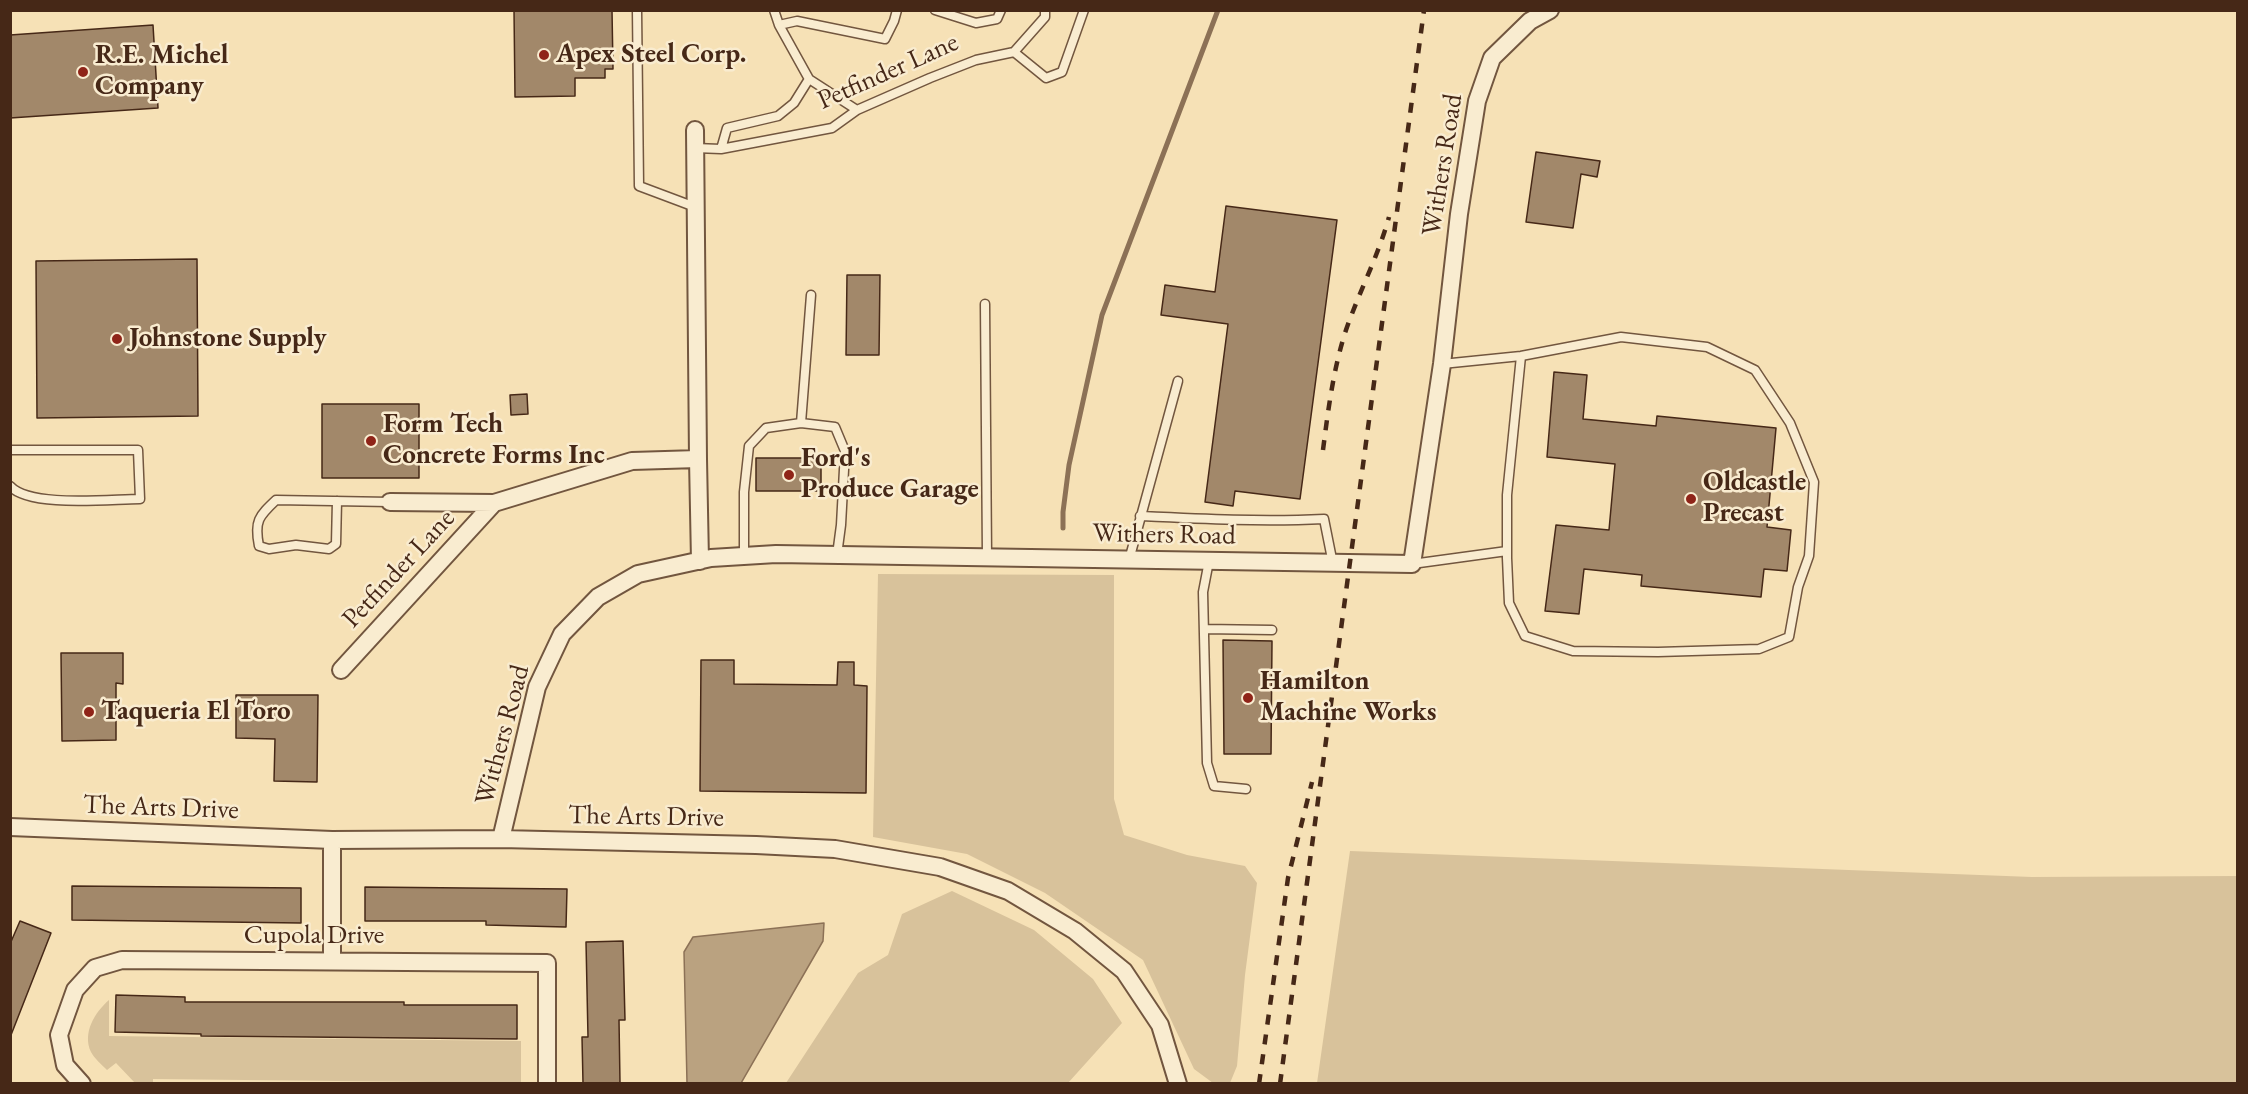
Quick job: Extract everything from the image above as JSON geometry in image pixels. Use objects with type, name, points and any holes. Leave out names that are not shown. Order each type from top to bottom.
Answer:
[{"type":"street","name":"Withers Road","points":[[501,839],[537,687],[562,634],[598,597],[638,574],[699,561],[776,554],[1412,564],[1442,364],[1459,214],[1477,101],[1492,58],[1530,21],[1550,10]]},
{"type":"street","points":[[695,130],[699,561]]},
{"type":"street","name":"Petfinder Lane","points":[[390,502],[494,503],[632,461],[698,459]]},
{"type":"street","name":"Petfinder Lane","points":[[340,670],[494,503]]},
{"type":"street","name":"The Arts Drive","points":[[10,827],[332,840],[501,839],[835,849],[940,867],[1008,891],[1075,931],[1124,971],[1160,1026],[1178,1083]]},
{"type":"street","points":[[332,840],[332,961]]},
{"type":"street","name":"Cupola Drive","points":[[82,1083],[65,1065],[59,1035],[75,990],[95,968],[122,960],[547,963],[547,1083]]},
{"type":"lane","points":[[637,10],[639,186],[694,207]]},
{"type":"lane","points":[[774,10],[779,25],[809,79],[857,110]]},
{"type":"lane","name":"Petfinder Lane","points":[[779,25],[797,21],[885,39],[897,10]]},
{"type":"lane","points":[[935,10],[976,23],[997,19],[1001,10]]},
{"type":"lane","points":[[1045,10],[1045,17],[1014,52],[1046,78],[1062,72],[1084,10]]},
{"type":"lane","name":"Petfinder Lane","points":[[695,148],[721,149],[832,128],[857,110],[976,60],[1014,52]]},
{"type":"lane","points":[[721,149],[727,128],[778,116],[794,103],[809,79]]},
{"type":"lane","points":[[801,423],[811,296]]},
{"type":"lane","points":[[985,304],[987,557]]},
{"type":"lane","points":[[1442,364],[1521,356],[1621,337],[1707,347],[1755,370],[1790,423],[1814,482],[1809,556],[1798,587],[1790,637],[1759,649],[1658,652],[1573,651],[1525,636],[1509,603],[1507,550],[1507,495],[1521,356]]},
{"type":"lane","points":[[1129,560],[1178,381]]},
{"type":"lane","points":[[744,556],[744,492],[749,446],[766,428],[801,423],[836,427],[845,451],[842,525],[837,555]]},
{"type":"lane","points":[[10,450],[138,450],[140,499],[48,501],[16,493],[10,486]]},
{"type":"lane","points":[[337,501],[336,544],[329,549],[296,545],[268,549],[259,546],[257,533],[261,514],[276,500],[337,501],[390,502]]},
{"type":"lane","points":[[1140,516],[1223,520],[1324,519],[1333,564]]},
{"type":"lane","points":[[1412,564],[1507,550]]},
{"type":"lane","points":[[1209,561],[1203,592],[1207,763],[1214,786],[1246,789]]},
{"type":"lane","points":[[1204,629],[1272,630]]},
{"type":"shaded area","points":[[878,574],[1114,575],[1114,799],[1124,835],[1187,855],[1245,866],[1257,883],[1245,975],[1237,1066],[1230,1083],[1213,1083],[1194,1069],[1143,960],[1045,893],[967,854],[873,837]]},
{"type":"shaded area","points":[[1350,851],[2032,877],[2237,876],[2237,1083],[1317,1083]]},
{"type":"shaded area","points":[[952,891],[1034,930],[1093,979],[1122,1023],[1068,1083],[786,1083],[858,973],[888,955],[902,914]]},
{"type":"shaded area","points":[[824,923],[823,941],[741,1083],[687,1083],[684,952],[693,937]]},
{"type":"shaded area","points":[[109,1000],[109,1036],[521,1041],[521,1083],[153,1079],[153,1083],[135,1083],[116,1063],[107,1070],[92,1054],[89,1045],[91,1023]]},
{"type":"building","name":"Apex Steel Corp.","points":[[514,10],[612,10],[613,69],[605,69],[605,78],[575,78],[575,96],[515,97]]},
{"type":"building","name":"R.E. Michel Company","points":[[153,25],[158,108],[10,118],[10,35]]},
{"type":"building","points":[[1536,152],[1600,161],[1597,177],[1581,174],[1573,228],[1526,222]]},
{"type":"building","points":[[1226,206],[1337,220],[1300,499],[1235,491],[1233,506],[1205,502],[1228,324],[1161,315],[1165,285],[1215,292]]},
{"type":"building","name":"Johnstone Supply","points":[[197,259],[198,416],[37,418],[36,261]]},
{"type":"building","points":[[847,275],[880,275],[879,355],[846,355]]},
{"type":"building","name":"Oldcastle Precast","points":[[1554,372],[1587,375],[1583,419],[1656,426],[1657,416],[1776,428],[1767,527],[1791,530],[1787,571],[1764,569],[1761,597],[1641,586],[1642,575],[1584,569],[1579,614],[1545,611],[1556,525],[1609,530],[1615,464],[1547,457]]},
{"type":"building","points":[[527,394],[528,414],[511,415],[510,395]]},
{"type":"building","name":"Form Tech Concrete Forms Inc","points":[[322,404],[419,404],[419,478],[322,478]]},
{"type":"building","name":"Ford's Produce Garage","points":[[756,458],[821,458],[821,491],[756,491]]},
{"type":"building","name":"Hamilton Machine Works","points":[[1223,640],[1272,641],[1271,754],[1224,754]]},
{"type":"building","name":"Taqueria El Toro","points":[[61,653],[123,653],[123,684],[116,683],[116,740],[62,741]]},
{"type":"building","points":[[701,660],[734,660],[734,684],[837,685],[838,662],[854,662],[854,685],[867,686],[866,793],[700,791]]},
{"type":"building","points":[[236,695],[318,695],[317,782],[274,781],[275,739],[236,738]]},
{"type":"building","points":[[72,886],[301,888],[301,923],[72,920]]},
{"type":"building","points":[[365,887],[567,889],[566,927],[486,925],[486,921],[365,921]]},
{"type":"building","points":[[20,921],[51,933],[11,1035],[10,944]]},
{"type":"building","points":[[623,941],[625,1020],[619,1020],[620,1083],[583,1083],[582,1037],[588,1037],[586,942]]},
{"type":"building","points":[[116,995],[185,997],[185,1002],[404,1002],[404,1005],[517,1005],[517,1039],[201,1036],[201,1034],[115,1032]]},
{"type":"waterway","points":[[1063,528],[1069,465],[1102,315],[1218,10]]},
{"type":"railway","points":[[1280,1084],[1424,10]]},
{"type":"railway","points":[[1323,450],[1331,391],[1341,347],[1389,217]]},
{"type":"railway","points":[[1259,1084],[1288,878],[1312,782]]},
{"type":"place","name":"Apex Steel Corp.","points":[[544,55]]},
{"type":"place","name":"R.E. Michel Company","points":[[83,72]]},
{"type":"place","name":"Johnstone Supply","points":[[117,339]]},
{"type":"place","name":"Form Tech Concrete Forms Inc","points":[[371,441]]},
{"type":"place","name":"Ford's Produce Garage","points":[[789,475]]},
{"type":"place","name":"Oldcastle Precast","points":[[1691,499]]},
{"type":"place","name":"Hamilton Machine Works","points":[[1248,698]]},
{"type":"place","name":"Taqueria El Toro","points":[[89,712]]}]
